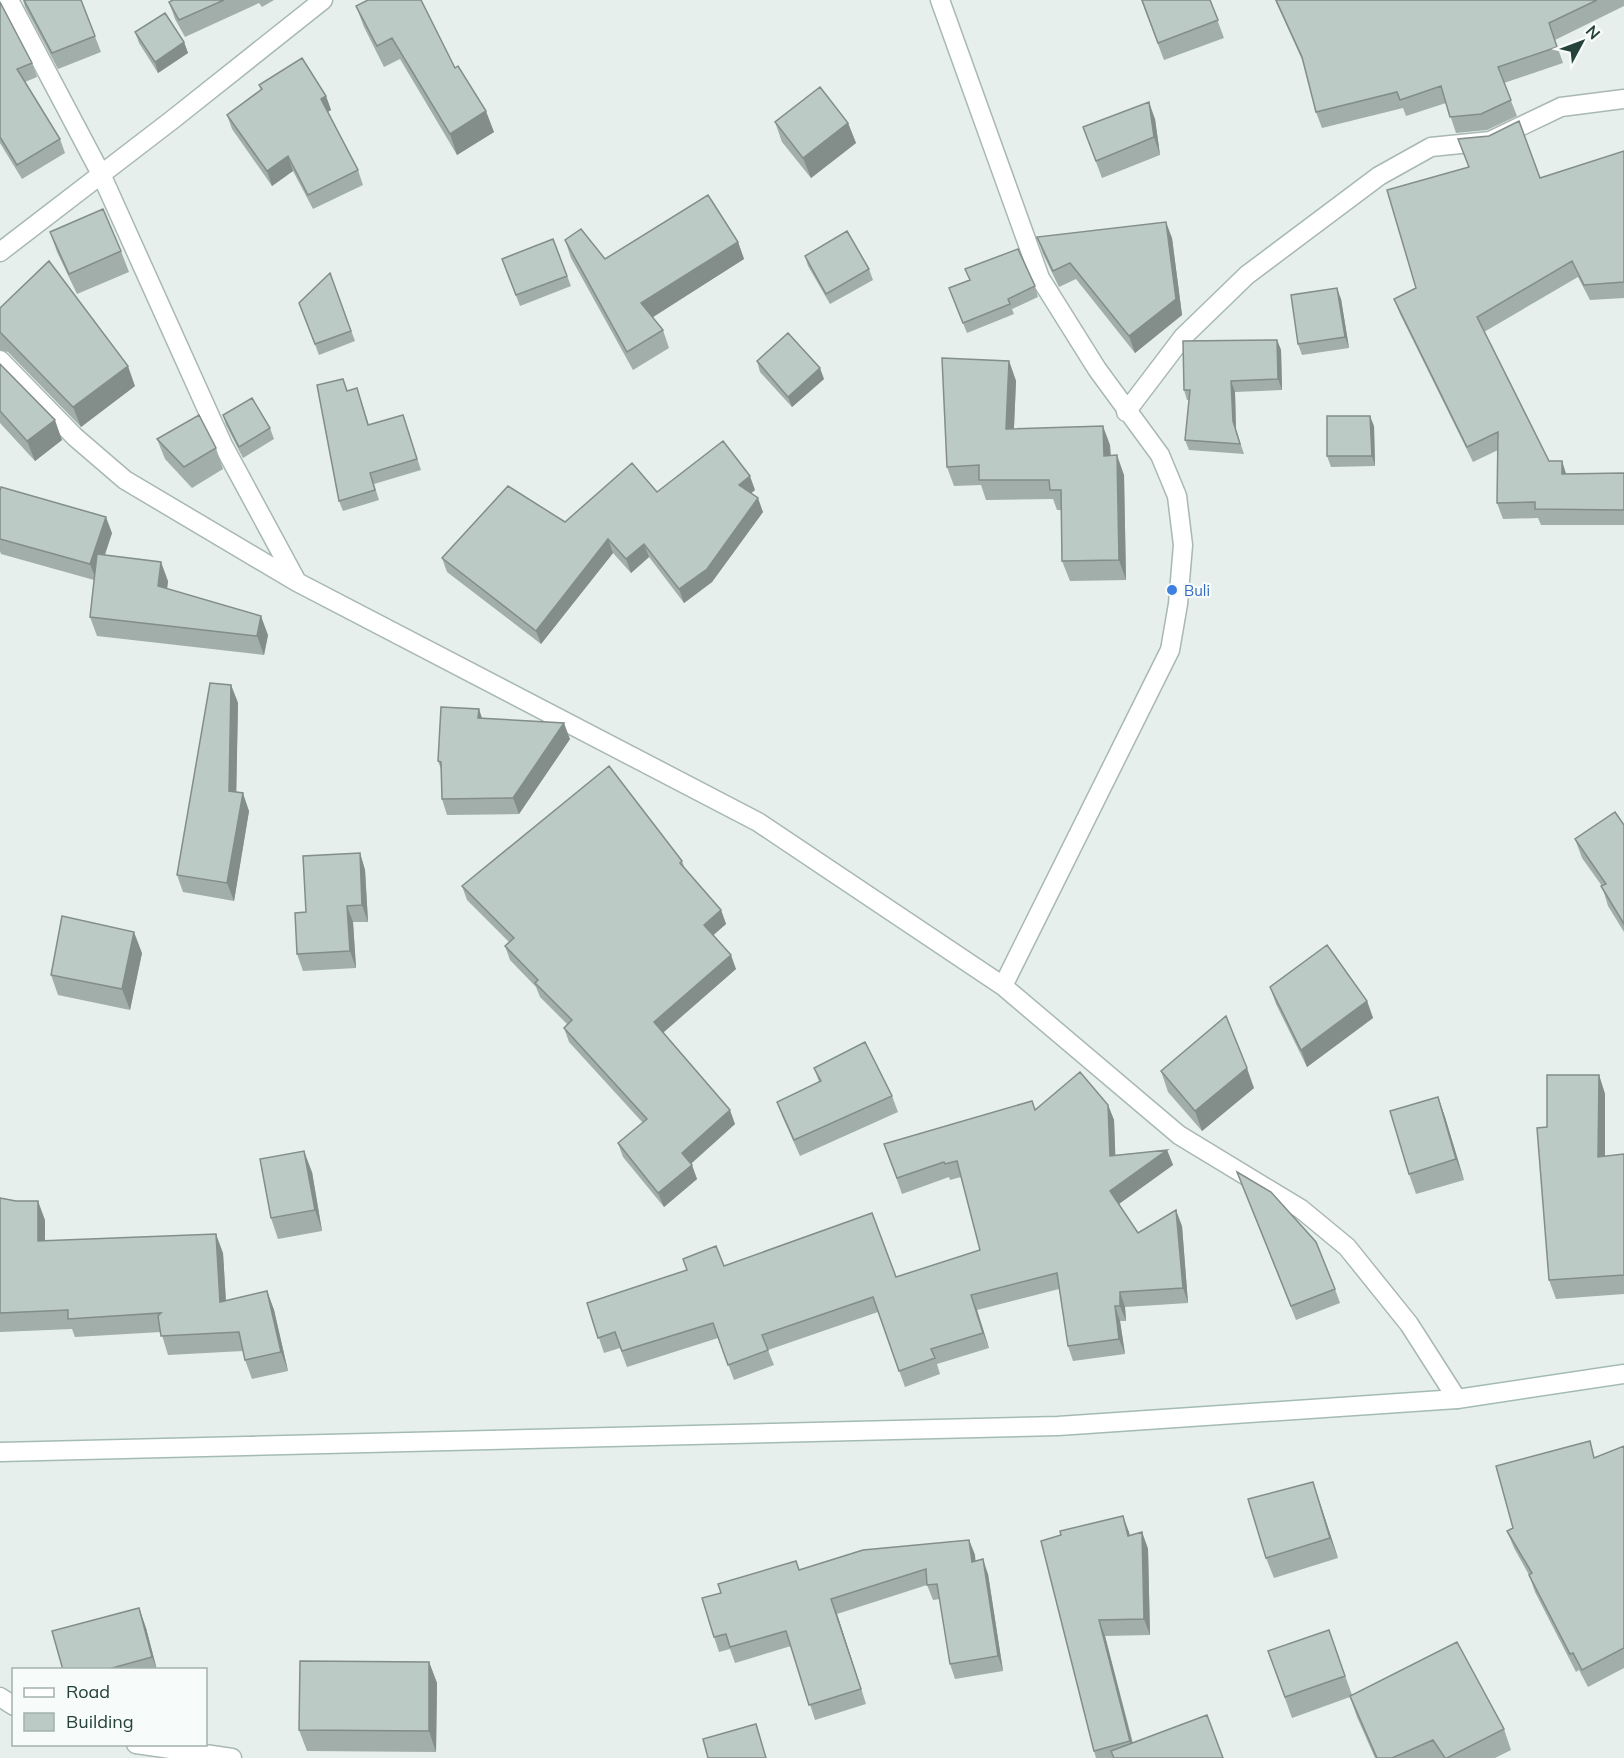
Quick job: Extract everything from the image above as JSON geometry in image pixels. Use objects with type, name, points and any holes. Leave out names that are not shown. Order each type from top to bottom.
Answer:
[{"type":"street","points":[[9,0],[101,174],[223,445],[297,582]]},
{"type":"street","points":[[0,252],[322,0]]},
{"type":"street","points":[[940,0],[1040,278],[1126,412],[1160,455],[1178,496],[1183,545],[1178,604],[1170,650],[1004,986]]},
{"type":"street","points":[[1126,412],[1183,337],[1247,275],[1378,176],[1431,147],[1490,141],[1561,107],[1624,99]]},
{"type":"street","points":[[0,360],[75,437],[125,480],[297,582],[758,822],[1004,986],[1179,1135],[1300,1209],[1347,1247],[1409,1324],[1457,1399]]},
{"type":"street","points":[[0,1452],[1058,1426],[1457,1399],[1624,1374]]},
{"type":"street","points":[[150,1746],[232,1758]]},
{"type":"building","points":[[24,0],[81,0],[95,36],[52,53]]},
{"type":"building","points":[[173,0],[224,0],[179,20],[169,2]]},
{"type":"building","points":[[368,0],[421,0],[455,68],[458,66],[486,111],[450,134],[392,38],[377,46],[356,6]]},
{"type":"building","points":[[1142,0],[1210,0],[1218,20],[1158,43]]},
{"type":"building","points":[[1276,0],[1597,0],[1549,23],[1557,47],[1498,67],[1511,100],[1481,114],[1450,117],[1441,86],[1400,100],[1397,92],[1316,112],[1302,57]]},
{"type":"building","points":[[0,2],[32,63],[17,69],[60,139],[17,165],[0,137]]},
{"type":"building","points":[[165,13],[184,42],[155,62],[135,32]]},
{"type":"building","points":[[302,58],[326,96],[321,99],[358,170],[308,195],[288,156],[267,171],[227,115],[262,89],[259,85]]},
{"type":"building","points":[[820,87],[848,123],[803,158],[775,122]]},
{"type":"building","points":[[1149,102],[1154,137],[1096,161],[1083,127]]},
{"type":"building","points":[[1519,121],[1540,178],[1624,151],[1624,282],[1584,285],[1572,261],[1477,317],[1549,461],[1562,461],[1562,474],[1624,473],[1624,510],[1535,509],[1535,502],[1497,503],[1498,432],[1467,447],[1394,299],[1416,288],[1387,190],[1469,167],[1458,139],[1489,136]]},
{"type":"building","points":[[708,195],[738,242],[641,303],[663,330],[627,352],[565,240],[581,229],[605,259]]},
{"type":"building","points":[[103,209],[121,251],[69,274],[50,232]]},
{"type":"building","points":[[1166,222],[1176,299],[1129,336],[1070,263],[1053,271],[1037,237]]},
{"type":"building","points":[[847,231],[869,269],[826,294],[805,256]]},
{"type":"building","points":[[553,239],[567,276],[516,295],[502,259]]},
{"type":"building","points":[[1018,249],[1035,286],[1008,299],[1010,304],[963,323],[949,288],[970,280],[965,269]]},
{"type":"building","points":[[49,261],[128,366],[73,407],[0,332],[0,308]]},
{"type":"building","points":[[330,273],[351,331],[315,344],[299,303]]},
{"type":"building","points":[[1337,288],[1345,337],[1298,344],[1291,295]]},
{"type":"building","points":[[788,333],[820,368],[788,397],[757,361]]},
{"type":"building","points":[[1277,340],[1278,379],[1231,381],[1233,421],[1240,444],[1185,440],[1190,390],[1184,390],[1183,341]]},
{"type":"building","points":[[942,358],[1009,361],[1006,429],[1103,426],[1104,456],[1117,455],[1119,560],[1062,561],[1061,490],[1050,490],[1049,480],[979,480],[979,465],[947,467]]},
{"type":"building","points":[[0,364],[55,420],[27,441],[0,411]]},
{"type":"building","points":[[343,379],[347,391],[357,388],[368,425],[403,415],[417,459],[370,473],[375,490],[339,501],[317,385]]},
{"type":"building","points":[[252,398],[270,428],[239,447],[223,415]]},
{"type":"building","points":[[199,415],[216,448],[184,467],[157,439]]},
{"type":"building","points":[[1327,416],[1370,416],[1372,456],[1327,456]]},
{"type":"building","points":[[723,441],[750,476],[739,485],[758,498],[707,569],[679,589],[644,544],[626,559],[608,539],[536,631],[442,558],[508,486],[565,522],[632,463],[657,492]]},
{"type":"building","points":[[1,487],[106,517],[90,564],[0,539]]},
{"type":"building","points":[[97,554],[161,562],[158,586],[261,616],[257,636],[90,617]]},
{"type":"building","points":[[210,683],[231,685],[229,791],[243,793],[227,883],[177,875]]},
{"type":"building","points":[[441,707],[479,709],[478,718],[564,723],[513,798],[442,799],[441,762],[438,761]]},
{"type":"building","points":[[609,766],[682,861],[680,863],[721,910],[704,925],[731,955],[654,1022],[730,1110],[682,1153],[692,1165],[658,1193],[618,1143],[647,1119],[564,1028],[572,1020],[535,983],[538,980],[505,946],[514,938],[462,886]]},
{"type":"building","points":[[1615,812],[1624,825],[1624,924],[1601,886],[1606,884],[1575,839]]},
{"type":"building","points":[[360,853],[362,905],[347,906],[350,951],[297,954],[295,913],[306,912],[303,856]]},
{"type":"building","points":[[62,916],[134,932],[122,989],[51,975]]},
{"type":"building","points":[[1327,945],[1367,1001],[1301,1050],[1270,987]]},
{"type":"building","points":[[1226,1016],[1247,1068],[1195,1111],[1161,1071]]},
{"type":"building","points":[[865,1042],[892,1096],[794,1140],[777,1102],[821,1081],[814,1068]]},
{"type":"building","points":[[1080,1072],[1108,1105],[1110,1156],[1167,1150],[1110,1191],[1138,1233],[1176,1210],[1183,1288],[1120,1292],[1120,1306],[1115,1306],[1119,1339],[1068,1346],[1057,1273],[971,1295],[983,1333],[931,1349],[935,1358],[899,1371],[873,1297],[762,1335],[768,1350],[728,1365],[713,1323],[622,1351],[615,1332],[598,1338],[587,1303],[687,1270],[683,1259],[716,1246],[724,1266],[872,1213],[896,1277],[980,1250],[957,1161],[945,1164],[944,1162],[897,1178],[884,1144],[1032,1101],[1035,1110]]},
{"type":"building","points":[[1547,1075],[1599,1075],[1598,1157],[1624,1154],[1624,1275],[1549,1280],[1537,1128],[1547,1127]]},
{"type":"building","points":[[1438,1097],[1456,1159],[1409,1174],[1390,1111]]},
{"type":"building","points":[[304,1151],[315,1210],[271,1218],[260,1159]]},
{"type":"building","points":[[1237,1172],[1271,1192],[1316,1242],[1335,1289],[1291,1306]]},
{"type":"building","points":[[0,1198],[38,1201],[38,1241],[216,1234],[220,1302],[267,1291],[281,1352],[245,1360],[239,1332],[161,1336],[158,1316],[161,1313],[68,1319],[68,1310],[0,1313]]},
{"type":"building","points":[[1590,1441],[1594,1458],[1624,1446],[1624,1648],[1582,1670],[1573,1653],[1570,1654],[1529,1575],[1532,1573],[1507,1531],[1513,1528],[1496,1466]]},
{"type":"building","points":[[1313,1482],[1330,1538],[1266,1558],[1248,1499]]},
{"type":"building","points":[[1123,1516],[1128,1536],[1142,1532],[1144,1619],[1099,1620],[1130,1741],[1094,1751],[1041,1541],[1061,1535],[1060,1531]]},
{"type":"building","points":[[969,1540],[972,1562],[983,1559],[998,1656],[950,1664],[937,1584],[927,1585],[926,1569],[831,1599],[861,1689],[809,1705],[786,1631],[730,1647],[726,1634],[714,1637],[702,1598],[721,1593],[718,1584],[796,1561],[799,1570],[863,1550]]},
{"type":"building","points":[[139,1608],[152,1657],[112,1668],[62,1668],[52,1631]]},
{"type":"building","points":[[1329,1630],[1345,1676],[1285,1697],[1268,1651]]},
{"type":"building","points":[[1457,1642],[1504,1729],[1447,1758],[1433,1740],[1392,1758],[1377,1758],[1350,1696]]},
{"type":"building","points":[[300,1661],[429,1662],[429,1731],[299,1730]]},
{"type":"building","points":[[1207,1715],[1223,1758],[1114,1758],[1111,1751]]},
{"type":"building","points":[[756,1724],[766,1758],[708,1758],[703,1739]]},
{"type":"place","name":"Buli","points":[[1172,590]]}]
